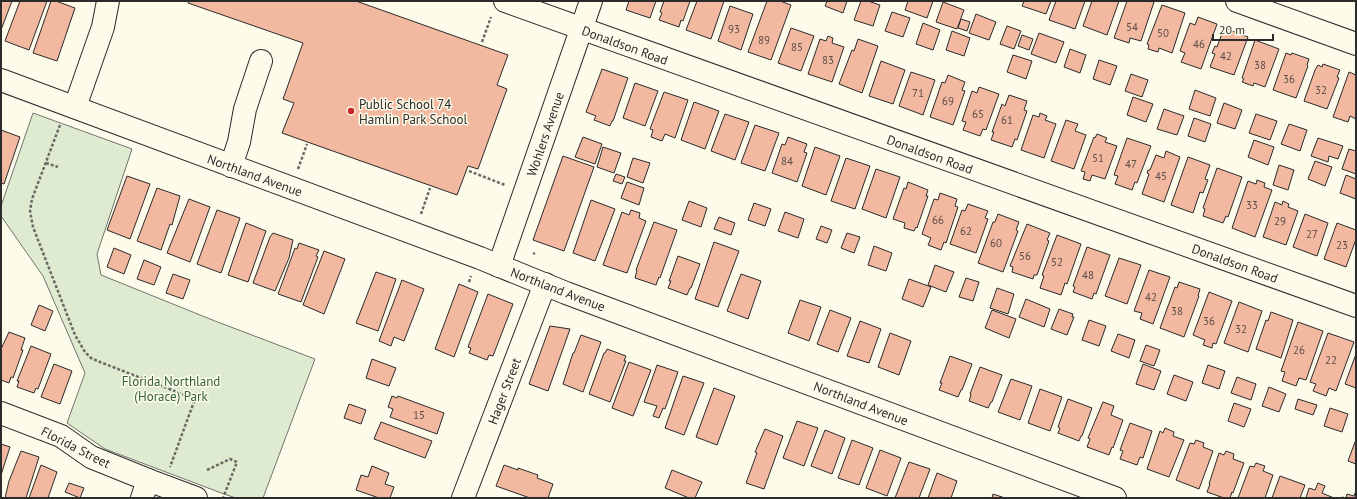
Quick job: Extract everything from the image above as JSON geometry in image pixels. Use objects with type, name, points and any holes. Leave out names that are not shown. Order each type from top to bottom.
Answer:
[{"type":"street","points":[[68,115],[103,27],[108,1]]},
{"type":"street","name":"Wohlers Avenue","points":[[499,266],[591,1]]},
{"type":"street","points":[[1237,1],[1356,44]]},
{"type":"street","name":"Donaldson Road","points":[[498,8],[581,29],[1356,306]]},
{"type":"street","points":[[231,166],[239,142],[245,109],[261,61]]},
{"type":"street","name":"Northland Avenue","points":[[1,80],[68,115],[231,166],[1115,498]]},
{"type":"street","name":"Hager Street","points":[[463,498],[545,284]]},
{"type":"street","name":"Florida Street","points":[[1,413],[61,436],[145,489],[196,498]]},
{"type":"path","points":[[482,42],[498,8]]},
{"type":"path","points":[[68,115],[46,163],[32,199],[30,211],[33,227],[75,335],[91,358],[195,399],[174,457]]},
{"type":"path","points":[[300,166],[307,144]]},
{"type":"path","points":[[46,163],[58,167]]},
{"type":"path","points":[[470,171],[507,186]]},
{"type":"path","points":[[422,211],[430,188]]},
{"type":"path","points":[[207,470],[230,459],[237,462],[223,498]]},
{"type":"green space","name":"Florida Northland (Horace) Park","points":[[33,113],[132,149],[97,254],[101,275],[315,359],[263,498],[236,498],[105,449],[67,423],[85,373],[43,276],[1,216],[1,206]]},
{"type":"building","points":[[1,1],[12,1],[1,30]]},
{"type":"building","points":[[20,1],[47,1],[29,50],[5,41]]},
{"type":"building","points":[[51,1],[56,1],[75,8],[57,61],[33,53]]},
{"type":"building","points":[[189,1],[356,1],[508,55],[497,85],[507,89],[478,169],[468,166],[457,195],[282,133],[294,103],[283,99],[303,43],[188,3]]},
{"type":"building","points":[[629,1],[656,1],[650,18],[626,10]]},
{"type":"building","points":[[664,1],[690,1],[683,21],[681,20],[679,27],[659,20]]},
{"type":"building","points":[[697,1],[724,1],[711,39],[686,30]]},
{"type":"building","points":[[767,1],[780,1],[791,5],[771,60],[748,52]]},
{"type":"building","points":[[827,1],[847,1],[843,13],[825,6]]},
{"type":"building","points":[[861,1],[868,1],[880,5],[873,26],[854,20]]},
{"type":"building","points":[[908,1],[933,1],[927,18],[905,10]]},
{"type":"building","points":[[1024,1],[1051,1],[1046,14],[1022,6]]},
{"type":"building","points":[[1056,1],[1085,1],[1075,29],[1049,20]]},
{"type":"building","points":[[1092,1],[1119,1],[1107,35],[1083,26]]},
{"type":"building","points":[[1127,1],[1154,2],[1141,41],[1130,38],[1129,43],[1114,38]]},
{"type":"building","points":[[943,2],[964,10],[957,29],[936,22]]},
{"type":"building","points":[[1162,5],[1185,13],[1172,53],[1159,48],[1158,52],[1148,49],[1149,45],[1147,44]]},
{"type":"building","points":[[730,6],[753,14],[741,50],[718,41]]},
{"type":"building","points":[[892,12],[910,18],[903,37],[885,31]]},
{"type":"building","points":[[976,14],[996,22],[989,40],[969,33]]},
{"type":"building","points":[[1198,17],[1217,24],[1201,69],[1181,62],[1185,53],[1180,51],[1190,23],[1195,25]]},
{"type":"building","points":[[961,19],[970,22],[967,31],[958,28]]},
{"type":"building","points":[[923,23],[940,30],[933,50],[916,44]]},
{"type":"building","points":[[1007,26],[1021,31],[1014,49],[1000,44]]},
{"type":"building","points":[[791,28],[814,36],[801,71],[778,63]]},
{"type":"building","points":[[1224,28],[1248,37],[1234,75],[1210,67],[1215,54],[1212,53],[1215,46],[1217,47]]},
{"type":"building","points":[[952,31],[970,38],[964,56],[946,50]]},
{"type":"building","points":[[1039,33],[1064,42],[1056,63],[1031,54]]},
{"type":"building","points":[[1022,35],[1033,39],[1029,50],[1018,46]]},
{"type":"building","points":[[828,36],[833,38],[832,43],[844,47],[832,82],[808,74],[820,39],[826,41]]},
{"type":"building","points":[[858,39],[878,46],[862,93],[839,84],[852,50],[854,51]]},
{"type":"building","points":[[1255,40],[1279,49],[1265,87],[1254,83],[1253,86],[1242,82]]},
{"type":"building","points":[[1070,49],[1086,55],[1080,73],[1064,67]]},
{"type":"building","points":[[1286,53],[1291,55],[1292,53],[1309,59],[1308,66],[1296,98],[1273,90]]},
{"type":"building","points":[[1013,55],[1032,61],[1026,79],[1007,72]]},
{"type":"building","points":[[1099,60],[1117,66],[1110,85],[1093,79]]},
{"type":"building","points":[[881,61],[905,70],[893,104],[869,96]]},
{"type":"building","points":[[1323,64],[1340,70],[1337,77],[1339,78],[1327,109],[1304,101],[1315,70],[1318,65],[1322,67]]},
{"type":"building","points":[[602,69],[628,78],[610,126],[594,120],[596,116],[586,112]]},
{"type":"building","points":[[911,72],[935,80],[923,115],[899,106]]},
{"type":"building","points":[[1349,72],[1356,75],[1356,119],[1350,116],[1348,122],[1333,117]]},
{"type":"building","points":[[1131,74],[1148,80],[1142,97],[1125,91]]},
{"type":"building","points":[[948,75],[965,82],[962,90],[965,91],[953,125],[930,117],[942,82],[945,83]]},
{"type":"building","points":[[635,83],[658,91],[645,126],[623,118]]},
{"type":"building","points":[[979,87],[999,94],[986,130],[983,129],[980,136],[963,130],[966,122],[962,121],[972,91],[977,93]]},
{"type":"building","points":[[1195,90],[1216,98],[1210,116],[1189,109]]},
{"type":"building","points":[[664,92],[688,100],[675,138],[665,134],[662,141],[651,137],[653,130],[650,129]]},
{"type":"building","points":[[1009,95],[1027,101],[1024,110],[1027,111],[1017,140],[1015,139],[1012,147],[991,140],[994,132],[992,132],[1002,104],[1005,106]]},
{"type":"building","points":[[1133,97],[1153,104],[1146,122],[1127,115]]},
{"type":"building","points":[[694,102],[719,111],[705,149],[681,140]]},
{"type":"building","points":[[1224,103],[1242,110],[1235,129],[1217,123]]},
{"type":"building","points":[[1164,109],[1184,116],[1177,135],[1157,129]]},
{"type":"building","points":[[1040,113],[1047,116],[1045,120],[1056,124],[1044,158],[1021,150],[1033,115],[1039,117]]},
{"type":"building","points":[[725,114],[749,122],[735,160],[711,151]]},
{"type":"building","points":[[1256,114],[1277,121],[1270,140],[1249,133]]},
{"type":"building","points":[[1194,118],[1211,124],[1205,142],[1188,136]]},
{"type":"building","points":[[1066,120],[1078,124],[1075,131],[1086,135],[1074,169],[1051,161]]},
{"type":"building","points":[[1289,124],[1307,130],[1300,151],[1281,144]]},
{"type":"building","points":[[755,125],[779,133],[765,171],[741,163]]},
{"type":"building","points":[[1,130],[20,137],[4,184],[1,183]]},
{"type":"building","points":[[1097,134],[1107,138],[1105,142],[1117,146],[1105,179],[1092,175],[1090,181],[1083,179],[1085,172],[1081,171],[1094,137],[1095,138]]},
{"type":"building","points":[[583,137],[602,144],[595,164],[575,157]]},
{"type":"building","points":[[788,137],[807,144],[804,152],[807,153],[797,182],[772,173],[782,144],[785,145]]},
{"type":"building","points":[[1127,138],[1151,146],[1137,183],[1135,182],[1132,190],[1115,184],[1118,176],[1114,175]]},
{"type":"building","points":[[1318,138],[1343,146],[1338,159],[1329,156],[1328,162],[1311,156]]},
{"type":"building","points":[[1254,140],[1274,147],[1268,165],[1248,157]]},
{"type":"building","points":[[603,147],[621,153],[614,173],[597,167]]},
{"type":"building","points":[[815,147],[840,156],[826,195],[802,186]]},
{"type":"building","points":[[1349,149],[1356,151],[1356,174],[1342,169]]},
{"type":"building","points":[[1166,151],[1180,157],[1164,202],[1142,194],[1149,174],[1147,173],[1148,170],[1150,170],[1156,155],[1164,158]]},
{"type":"building","points":[[563,156],[594,167],[564,251],[533,240]]},
{"type":"building","points":[[1188,157],[1210,165],[1205,179],[1208,180],[1203,193],[1200,192],[1193,213],[1171,205]]},
{"type":"building","points":[[633,158],[650,163],[643,183],[627,177]]},
{"type":"building","points":[[846,158],[870,166],[855,209],[831,201]]},
{"type":"building","points":[[1315,161],[1332,167],[1325,186],[1308,179]]},
{"type":"building","points":[[1279,165],[1294,170],[1288,190],[1273,185]]},
{"type":"building","points":[[1217,168],[1242,177],[1228,217],[1226,216],[1223,223],[1203,216],[1205,209],[1203,208]]},
{"type":"building","points":[[876,169],[900,177],[886,218],[862,209]]},
{"type":"building","points":[[616,174],[625,177],[622,184],[613,181]]},
{"type":"building","points":[[1346,175],[1356,179],[1356,199],[1340,193]]},
{"type":"building","points":[[127,176],[150,184],[130,239],[107,230]]},
{"type":"building","points":[[1257,180],[1265,183],[1264,187],[1272,190],[1255,237],[1232,228],[1248,181],[1256,184]]},
{"type":"building","points":[[627,182],[644,188],[639,205],[621,198]]},
{"type":"building","points":[[908,182],[928,190],[926,196],[928,196],[917,228],[916,227],[914,231],[904,228],[905,223],[893,219],[904,188],[906,189]]},
{"type":"building","points":[[157,188],[180,196],[172,225],[170,224],[161,250],[137,241]]},
{"type":"building","points":[[940,193],[957,199],[955,206],[958,207],[946,243],[944,242],[941,250],[928,245],[931,238],[922,234],[934,199],[938,200]]},
{"type":"building","points":[[189,199],[210,207],[190,262],[167,253]]},
{"type":"building","points":[[591,200],[615,209],[595,261],[573,253]]},
{"type":"building","points":[[689,201],[707,208],[701,227],[682,220]]},
{"type":"building","points":[[1283,201],[1289,204],[1288,207],[1298,211],[1286,245],[1263,237],[1275,202],[1282,205]]},
{"type":"building","points":[[754,203],[771,209],[765,226],[748,220]]},
{"type":"building","points":[[968,204],[988,211],[985,218],[988,219],[976,253],[950,244],[962,210],[965,211]]},
{"type":"building","points":[[217,210],[240,218],[221,273],[197,264]]},
{"type":"building","points":[[631,210],[640,213],[639,218],[646,221],[627,273],[603,265],[622,212],[629,215]]},
{"type":"building","points":[[785,212],[804,219],[798,238],[778,231]]},
{"type":"building","points":[[998,214],[1019,222],[1016,230],[1018,231],[1003,272],[978,263],[993,222],[995,222]]},
{"type":"building","points":[[1305,214],[1328,223],[1317,256],[1293,247]]},
{"type":"building","points":[[719,217],[735,223],[731,235],[714,229]]},
{"type":"building","points":[[654,222],[677,230],[660,278],[659,277],[656,285],[635,278],[636,270]]},
{"type":"building","points":[[246,223],[266,231],[248,282],[228,275]]},
{"type":"building","points":[[1337,223],[1356,230],[1356,239],[1346,267],[1324,259]]},
{"type":"building","points":[[1027,224],[1050,233],[1047,240],[1049,241],[1037,275],[1034,275],[1033,279],[1012,272],[1013,267],[1010,266]]},
{"type":"building","points":[[821,226],[832,230],[827,243],[816,239]]},
{"type":"building","points":[[273,233],[293,240],[289,258],[275,291],[253,283],[270,237]]},
{"type":"building","points":[[847,233],[860,237],[854,253],[841,248]]},
{"type":"building","points":[[1057,235],[1081,244],[1067,284],[1065,283],[1061,295],[1040,288],[1044,276],[1042,275]]},
{"type":"building","points":[[714,242],[739,251],[718,307],[695,299]]},
{"type":"building","points":[[299,243],[319,250],[316,256],[318,257],[301,302],[278,294],[295,248],[297,249]]},
{"type":"building","points":[[874,246],[892,253],[886,271],[868,265]]},
{"type":"building","points":[[1087,247],[1110,255],[1096,294],[1094,293],[1092,299],[1073,292],[1075,287],[1073,286]]},
{"type":"building","points":[[114,248],[131,255],[124,274],[107,267]]},
{"type":"building","points":[[324,251],[345,259],[324,314],[303,305]]},
{"type":"building","points":[[678,256],[700,264],[687,295],[668,288]]},
{"type":"building","points":[[1119,258],[1141,265],[1127,304],[1105,296]]},
{"type":"building","points":[[144,260],[161,267],[154,285],[137,279]]},
{"type":"building","points":[[935,265],[954,272],[946,292],[928,285]]},
{"type":"building","points":[[1149,270],[1170,277],[1153,324],[1140,319],[1142,313],[1134,311]]},
{"type":"building","points":[[376,272],[396,279],[378,331],[356,323]]},
{"type":"building","points":[[173,274],[190,280],[183,299],[166,293]]},
{"type":"building","points":[[741,274],[761,281],[748,319],[727,311]]},
{"type":"building","points":[[966,278],[979,282],[973,301],[959,297]]},
{"type":"building","points":[[909,279],[931,287],[923,307],[902,299]]},
{"type":"building","points":[[402,280],[424,289],[404,341],[394,337],[391,346],[379,341]]},
{"type":"building","points":[[1179,282],[1200,289],[1199,296],[1184,337],[1160,328],[1175,287],[1177,288]]},
{"type":"building","points":[[459,284],[478,292],[454,357],[435,349]]},
{"type":"building","points":[[997,288],[1014,294],[1008,314],[990,308]]},
{"type":"building","points":[[1209,292],[1232,301],[1216,344],[1213,343],[1212,348],[1203,345],[1205,340],[1193,335]]},
{"type":"building","points":[[488,294],[513,304],[493,356],[489,355],[487,360],[469,353],[471,348],[468,347]]},
{"type":"building","points":[[1026,299],[1050,309],[1044,327],[1019,317]]},
{"type":"building","points":[[800,300],[821,307],[809,341],[788,333]]},
{"type":"building","points":[[1239,302],[1262,311],[1248,352],[1224,343]]},
{"type":"building","points":[[39,305],[53,311],[45,331],[31,325]]},
{"type":"building","points":[[1059,309],[1073,314],[1072,317],[1074,317],[1067,335],[1051,329]]},
{"type":"building","points":[[830,310],[851,318],[838,352],[817,344]]},
{"type":"building","points":[[992,310],[1016,319],[1009,338],[985,328]]},
{"type":"building","points":[[1271,312],[1293,320],[1281,358],[1256,349],[1266,320],[1268,321]]},
{"type":"building","points":[[1089,320],[1106,326],[1099,346],[1082,340]]},
{"type":"building","points":[[860,321],[881,329],[869,363],[847,356]]},
{"type":"building","points":[[1298,322],[1323,331],[1306,380],[1299,378],[1296,386],[1282,381],[1285,372],[1281,371]]},
{"type":"building","points":[[550,326],[570,329],[548,391],[529,384]]},
{"type":"building","points":[[9,332],[25,338],[21,350],[23,350],[13,378],[11,377],[9,383],[1,380],[1,349]]},
{"type":"building","points":[[890,333],[911,341],[899,375],[878,367]]},
{"type":"building","points":[[1328,333],[1354,342],[1336,391],[1329,388],[1326,396],[1313,391],[1316,384],[1310,382]]},
{"type":"building","points":[[1118,334],[1135,340],[1129,358],[1111,351]]},
{"type":"building","points":[[581,335],[601,342],[583,392],[563,384],[573,353]]},
{"type":"building","points":[[1146,345],[1160,350],[1154,366],[1140,361]]},
{"type":"building","points":[[31,346],[51,354],[38,389],[36,388],[34,393],[17,387],[19,381],[17,381]]},
{"type":"building","points":[[607,349],[626,356],[624,361],[626,361],[610,402],[589,394],[604,353]]},
{"type":"building","points":[[1356,354],[1356,388],[1345,384]]},
{"type":"building","points":[[950,356],[972,364],[958,397],[939,390],[942,383],[940,383]]},
{"type":"building","points":[[372,359],[396,368],[389,386],[366,378]]},
{"type":"building","points":[[629,362],[651,370],[633,416],[612,408]]},
{"type":"building","points":[[54,364],[72,371],[60,404],[41,397]]},
{"type":"building","points":[[1143,364],[1161,371],[1154,390],[1136,384]]},
{"type":"building","points":[[657,365],[678,372],[665,409],[663,408],[659,418],[653,416],[657,406],[644,402]]},
{"type":"building","points":[[1208,365],[1225,371],[1219,389],[1202,383]]},
{"type":"building","points":[[980,367],[1002,375],[992,402],[988,408],[969,401],[970,394]]},
{"type":"building","points":[[1174,375],[1193,382],[1186,401],[1167,394]]},
{"type":"building","points":[[683,376],[704,383],[684,435],[665,428]]},
{"type":"building","points":[[1237,377],[1256,384],[1251,400],[1231,393]]},
{"type":"building","points":[[1011,379],[1032,386],[1020,420],[998,412]]},
{"type":"building","points":[[1269,387],[1286,394],[1279,412],[1262,406]]},
{"type":"building","points":[[714,388],[735,396],[717,445],[696,437]]},
{"type":"building","points":[[1040,389],[1062,397],[1050,431],[1028,423]]},
{"type":"building","points":[[392,396],[397,398],[398,396],[444,413],[437,434],[390,417],[393,409],[388,407]]},
{"type":"building","points":[[1068,399],[1092,408],[1079,441],[1058,433],[1060,428],[1058,427]]},
{"type":"building","points":[[1298,399],[1317,405],[1313,415],[1295,409]]},
{"type":"building","points":[[1103,402],[1114,406],[1111,415],[1123,420],[1109,455],[1087,447],[1090,439],[1088,438]]},
{"type":"building","points":[[1234,403],[1251,409],[1244,427],[1228,421]]},
{"type":"building","points":[[349,404],[366,410],[361,424],[344,418]]},
{"type":"building","points":[[1330,408],[1348,414],[1342,432],[1324,426]]},
{"type":"building","points":[[797,421],[818,428],[804,466],[783,458]]},
{"type":"building","points":[[381,422],[432,441],[425,458],[374,439]]},
{"type":"building","points":[[1130,423],[1152,431],[1143,458],[1140,457],[1137,465],[1120,459],[1123,451],[1120,450]]},
{"type":"building","points":[[1165,428],[1174,432],[1173,436],[1184,440],[1169,477],[1147,469],[1160,431],[1163,433]]},
{"type":"building","points":[[765,429],[783,436],[764,489],[746,483],[757,453],[755,452]]},
{"type":"building","points":[[825,430],[845,438],[832,474],[811,466]]},
{"type":"building","points":[[852,440],[873,448],[859,485],[838,478]]},
{"type":"building","points":[[1196,440],[1204,443],[1203,447],[1213,451],[1199,489],[1176,480],[1190,443],[1194,444]]},
{"type":"building","points":[[1356,442],[1356,464],[1348,461]]},
{"type":"building","points":[[1,444],[10,447],[1,475]]},
{"type":"building","points":[[880,450],[901,458],[887,496],[866,488]]},
{"type":"building","points":[[21,451],[39,457],[26,498],[5,498],[9,481]]},
{"type":"building","points":[[1226,451],[1234,454],[1233,459],[1244,463],[1230,498],[1224,498],[1207,492],[1219,453],[1224,455]]},
{"type":"building","points":[[909,462],[930,469],[919,498],[895,498]]},
{"type":"building","points":[[1256,463],[1265,466],[1263,471],[1273,475],[1265,498],[1238,498],[1250,466],[1254,467]]},
{"type":"building","points":[[41,465],[57,472],[48,498],[29,498]]},
{"type":"building","points":[[504,465],[538,475],[537,478],[553,484],[548,498],[530,498],[496,486]]},
{"type":"building","points":[[372,466],[389,473],[385,484],[394,487],[390,498],[379,498],[356,490],[361,475],[368,477]]},
{"type":"building","points":[[672,470],[702,482],[695,498],[689,498],[665,488]]},
{"type":"building","points":[[937,473],[957,481],[951,498],[928,498]]},
{"type":"building","points":[[1280,476],[1305,485],[1300,498],[1272,498]]},
{"type":"building","points":[[69,483],[84,488],[80,498],[65,492]]},
{"type":"building","points":[[1318,483],[1325,486],[1322,493],[1334,498],[1306,498],[1309,488],[1315,490]]},
{"type":"building","points":[[1355,493],[1356,498],[1346,498],[1347,494],[1354,496]]},
{"type":"building","points":[[993,494],[1005,498],[992,498]]},
{"type":"place","name":"Public School 74 Hamlin Park School","points":[[351,111]]}]
